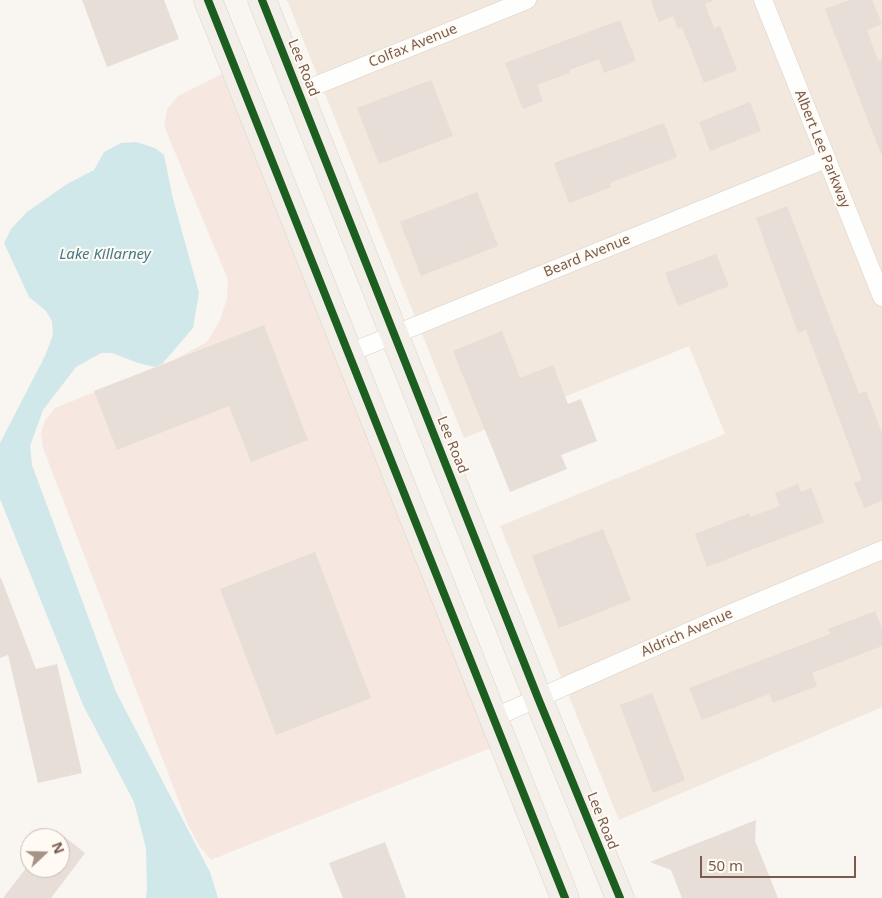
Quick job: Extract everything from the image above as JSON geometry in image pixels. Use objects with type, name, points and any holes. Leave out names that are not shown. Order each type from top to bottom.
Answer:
[{"type":"main road","points":[[208,0],[565,898]]},
{"type":"main road","name":"Lee Road","points":[[262,0],[300,92],[538,698],[620,898]]},
{"type":"street","name":"Colfax Avenue","points":[[300,92],[527,0]]},
{"type":"street","name":"Albert Lee Parkway","points":[[763,0],[882,297]]},
{"type":"street","name":"Beard Avenue","points":[[349,352],[826,159]]},
{"type":"street","name":"Aldrich Avenue","points":[[493,718],[882,550]]},
{"type":"shaded area","points":[[287,0],[882,0],[882,707],[619,820],[500,526],[725,434],[689,346],[464,438]]},
{"type":"shaded area","points":[[224,73],[493,747],[211,860],[200,847],[188,825],[43,448],[41,433],[45,420],[55,408],[172,361],[207,342],[220,320],[227,298],[228,280],[164,126],[167,109],[178,96]]},
{"type":"water","name":"Lake Killarney","points":[[136,142],[155,148],[164,155],[173,199],[199,293],[193,328],[162,364],[155,367],[112,353],[101,353],[76,367],[43,410],[30,446],[32,465],[116,692],[210,872],[218,898],[146,898],[146,848],[134,802],[83,705],[0,499],[0,443],[45,356],[53,335],[52,321],[46,311],[29,297],[4,243],[11,229],[27,212],[67,184],[94,170],[104,152],[121,143]]},
{"type":"building","points":[[82,0],[164,0],[179,39],[107,67]]},
{"type":"building","points":[[651,0],[712,0],[705,4],[714,28],[720,26],[737,70],[704,83],[682,27],[678,29],[673,16],[659,22]]},
{"type":"building","points":[[849,0],[872,0],[882,24],[867,30],[878,61],[882,59],[881,154],[825,9]]},
{"type":"building","points":[[620,20],[636,61],[604,73],[599,59],[569,70],[570,73],[537,85],[543,101],[523,109],[505,63]]},
{"type":"building","points":[[431,80],[453,136],[379,164],[357,108]]},
{"type":"building","points":[[750,102],[761,131],[710,151],[699,122]]},
{"type":"building","points":[[664,123],[677,157],[610,183],[611,187],[569,203],[554,163]]},
{"type":"building","points":[[477,192],[498,246],[421,276],[400,222]]},
{"type":"building","points":[[787,206],[859,394],[866,391],[882,433],[882,501],[864,508],[854,483],[862,480],[806,330],[798,333],[756,218]]},
{"type":"building","points":[[716,254],[729,286],[678,306],[665,273]]},
{"type":"building","points":[[264,325],[308,440],[251,462],[229,406],[117,450],[94,391]]},
{"type":"building","points":[[502,331],[520,378],[553,365],[568,404],[581,399],[597,441],[561,455],[567,469],[510,492],[453,351]]},
{"type":"building","points":[[798,484],[801,492],[811,488],[824,522],[707,567],[695,534],[749,513],[750,517],[780,506],[775,493]]},
{"type":"building","points":[[603,529],[631,600],[559,628],[532,556]]},
{"type":"building","points":[[315,552],[371,698],[276,735],[220,589]]},
{"type":"building","points":[[0,578],[36,669],[57,664],[82,773],[38,783],[8,655],[0,658]]},
{"type":"building","points":[[875,611],[882,628],[882,646],[812,673],[817,686],[773,703],[769,694],[702,720],[689,688],[830,634],[828,629]]},
{"type":"building","points":[[652,693],[685,780],[653,793],[620,705]]},
{"type":"building","points":[[756,820],[755,841],[778,898],[682,898],[671,870],[650,862]]},
{"type":"building","points":[[70,841],[85,853],[70,873]]},
{"type":"building","points":[[385,842],[406,898],[343,898],[329,863]]},
{"type":"building","points":[[20,876],[20,878],[66,878],[51,898],[3,898]]},
{"type":"cycle path","points":[[208,0],[565,898]]},
{"type":"cycle path","points":[[262,0],[538,698],[620,898]]}]
